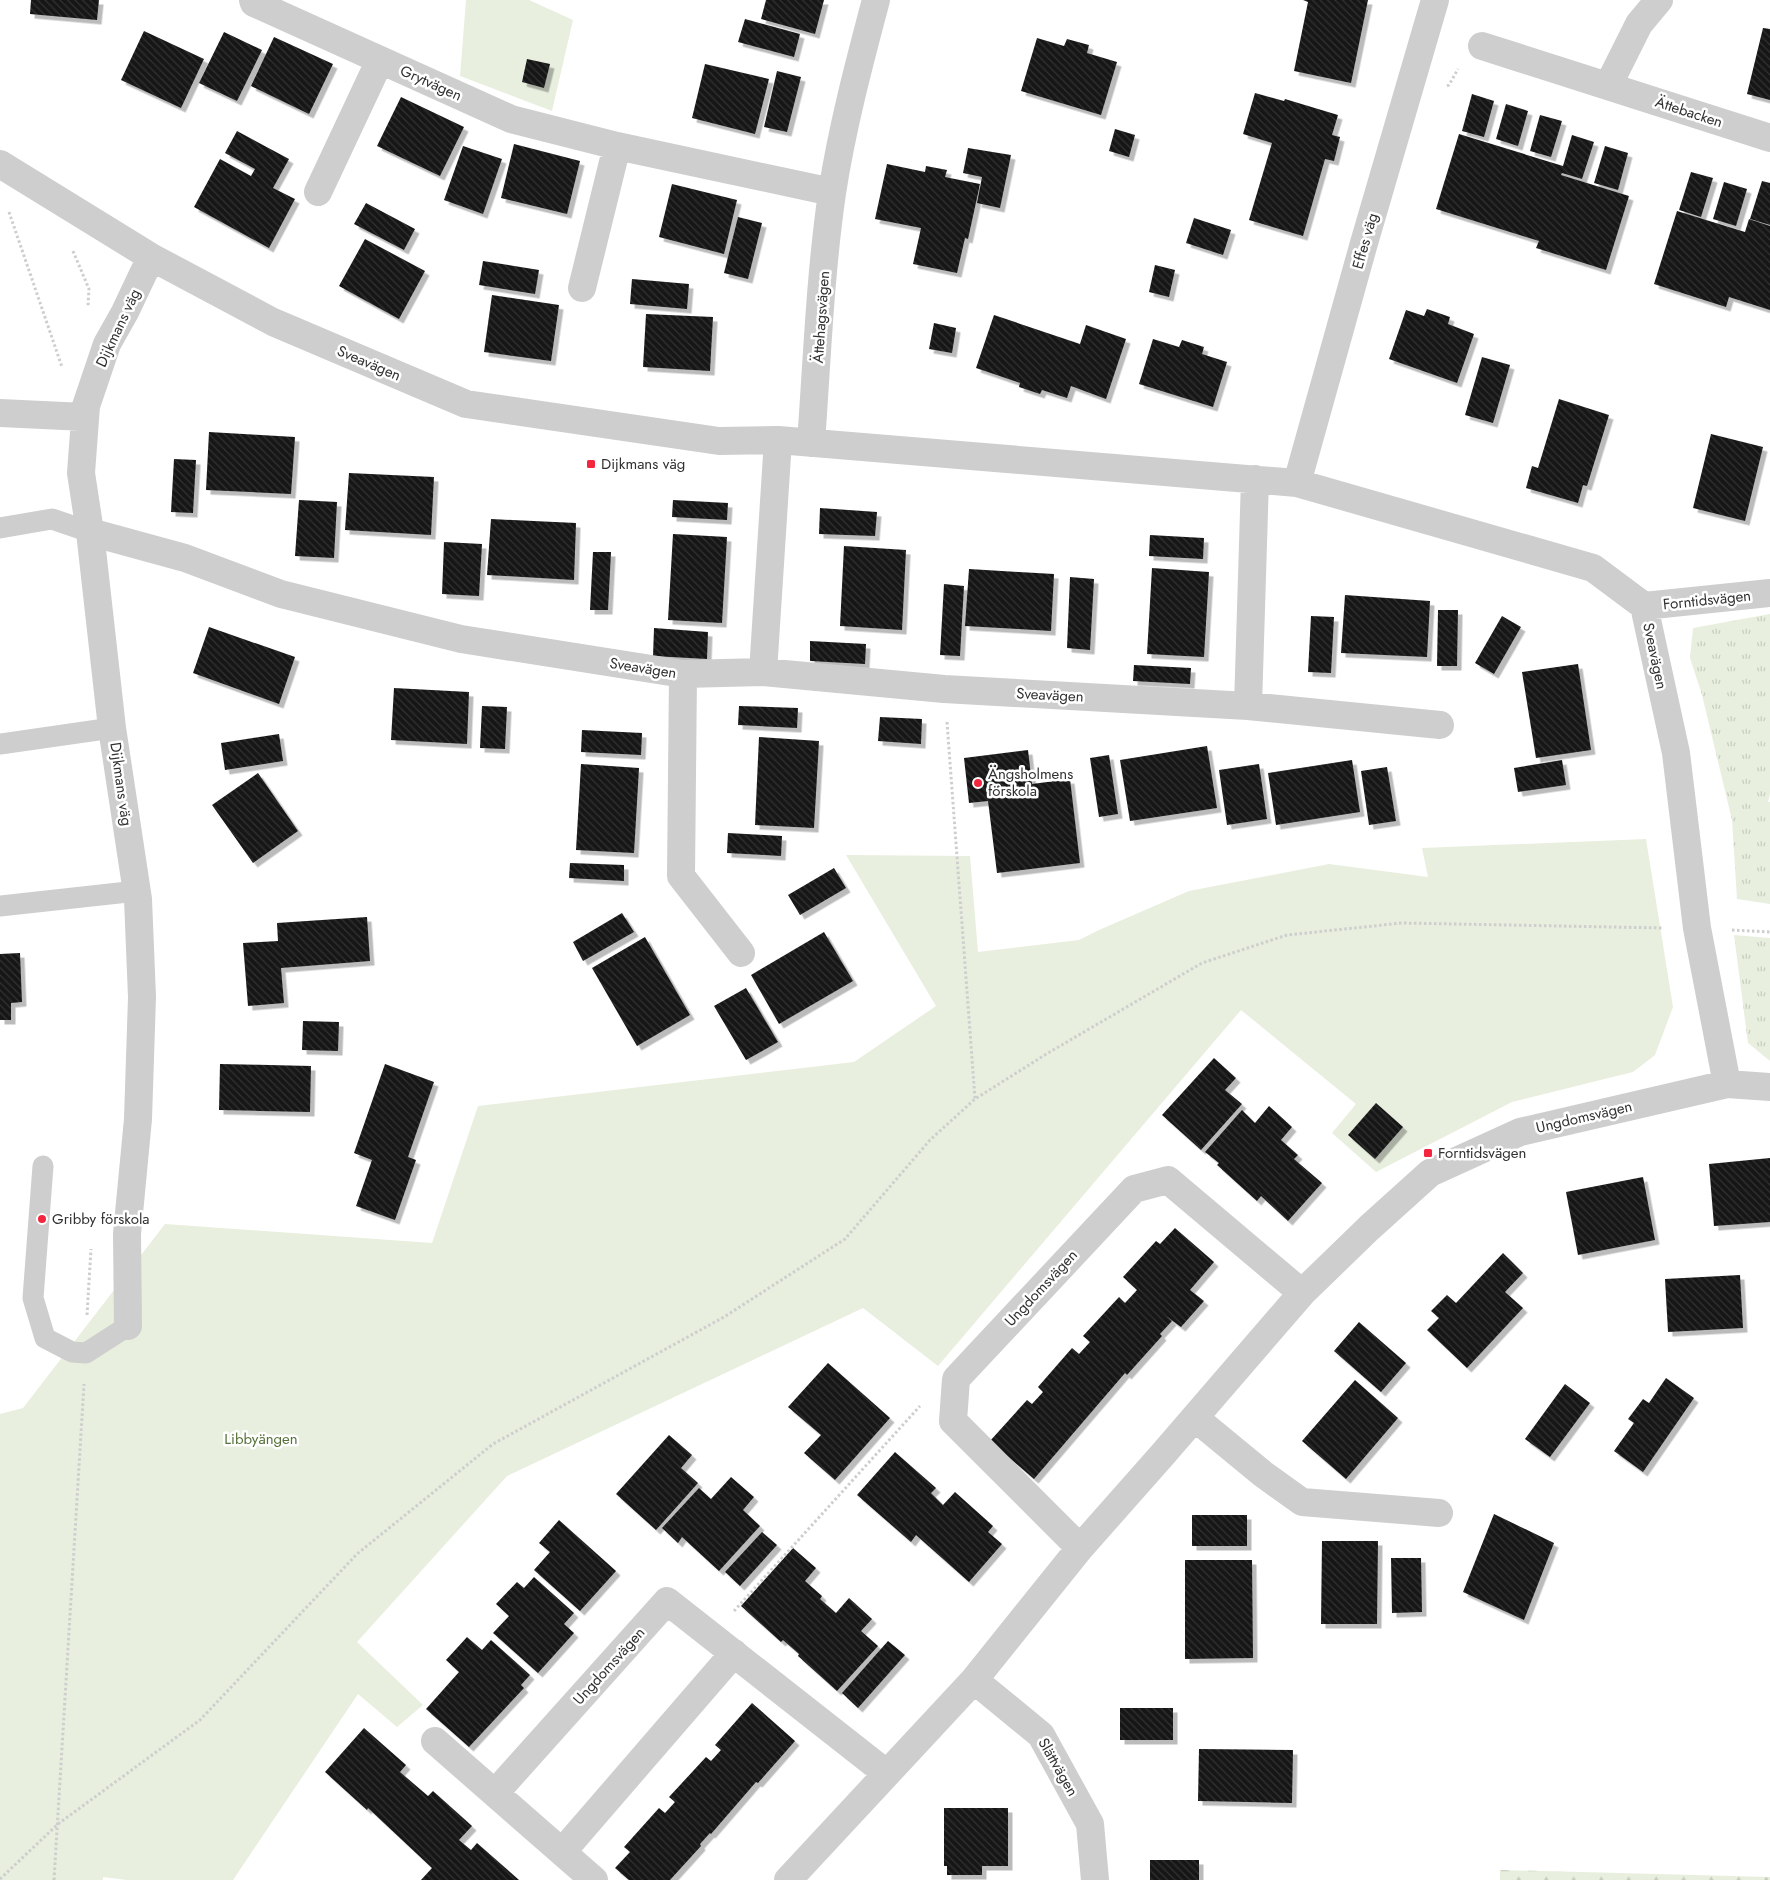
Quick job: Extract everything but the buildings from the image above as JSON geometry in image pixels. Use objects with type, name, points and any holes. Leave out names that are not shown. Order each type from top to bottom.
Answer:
[{"type":"street","name":"Grytvägen","points":[[253,0],[254,3],[512,119],[617,146]]},
{"type":"street","name":"Ättehagsvägen","points":[[811,443],[826,244],[832,192],[852,92],[876,0]]},
{"type":"street","name":"Effes väg","points":[[1297,482],[1435,0]]},
{"type":"street","points":[[1608,86],[1639,24],[1659,0]]},
{"type":"street","name":"Ättebacken","points":[[1482,46],[1770,138]]},
{"type":"street","points":[[318,192],[380,60]]},
{"type":"street","points":[[582,288],[617,146],[832,192]]},
{"type":"street","name":"Sveavägen","points":[[0,164],[151,257],[273,322],[466,404],[719,441],[778,440],[1297,482],[1593,568],[1644,606],[1676,753],[1697,928],[1727,1084]]},
{"type":"street","name":"Dijkmans väg","points":[[128,1326],[126,1234],[138,1119],[142,997],[137,891],[112,728],[90,532],[81,473],[86,406],[107,344],[125,312],[151,257]]},
{"type":"street","points":[[0,412],[85,417]]},
{"type":"street","points":[[763,672],[778,440]]},
{"type":"street","points":[[1248,706],[1255,479]]},
{"type":"street","name":"Sveavägen","points":[[90,532],[185,558],[281,594],[461,639],[683,674],[763,672],[944,689],[1248,706],[1440,725]]},
{"type":"street","name":"Forntidsvägen","points":[[1644,606],[1770,593]]},
{"type":"street","points":[[683,674],[681,876],[741,953]]},
{"type":"street","name":"Ungdomsvägen","points":[[788,1880],[974,1680],[1080,1548],[1302,1294],[1369,1228],[1430,1173],[1520,1132],[1727,1084],[1770,1088]]},
{"type":"street","name":"Ungdomsvägen","points":[[1080,1548],[953,1421],[956,1379],[1134,1189],[1168,1180],[1302,1294]]},
{"type":"street","points":[[1195,1418],[1263,1474],[1302,1502],[1439,1513]]},
{"type":"street","name":"Ungdomsvägen","points":[[495,1794],[668,1601],[886,1774]]},
{"type":"street","points":[[562,1852],[734,1653]]},
{"type":"street","name":"Slättvägen","points":[[974,1680],[1041,1735],[1090,1824],[1095,1880]]},
{"type":"street","points":[[435,1741],[594,1880]]},
{"type":"lane","points":[[0,528],[52,519],[90,532]]},
{"type":"lane","points":[[0,744],[112,728]]},
{"type":"lane","points":[[0,906],[137,891]]},
{"type":"lane","points":[[43,1166],[33,1298],[45,1338],[72,1352],[86,1353],[128,1326]]},
{"type":"path","points":[[9,212],[64,375]]},
{"type":"path","points":[[944,689],[975,1099]]},
{"type":"path","points":[[0,1879],[58,1824],[200,1720],[358,1554],[493,1444],[724,1317],[845,1239],[930,1140],[975,1099],[1048,1053],[1202,963],[1287,935],[1402,922],[1697,928]]},
{"type":"path","points":[[54,1880],[86,1353]]},
{"type":"path","points":[[712,1635],[928,1397],[955,1395]]},
{"type":"green space","points":[[466,0],[529,0],[573,20],[552,111],[460,76]]},
{"type":"green space","points":[[1770,614],[1770,794],[1768,802],[1770,802],[1770,904],[1737,899],[1732,820],[1702,695],[1690,658],[1693,628]]},
{"type":"green space","name":"Libbyängen","points":[[1646,839],[1673,1007],[1655,1055],[1633,1072],[1512,1102],[1376,1172],[1332,1133],[1356,1104],[1241,1010],[938,1366],[863,1308],[507,1476],[357,1642],[423,1705],[397,1727],[358,1694],[233,1880],[127,1880],[103,1877],[103,1880],[0,1880],[0,1414],[23,1408],[165,1224],[432,1243],[478,1106],[854,1062],[936,1006],[846,855],[970,856],[978,952],[1079,940],[1189,891],[1329,864],[1428,877],[1422,848]]},
{"type":"green space","points":[[1734,935],[1770,938],[1770,1061],[1748,1043]]},
{"type":"green space","points":[[1500,1870],[1770,1877],[1770,1880],[1500,1880]]},
{"type":"place","name":"Dijkmans väg","points":[[591,464]]},
{"type":"place","name":"Ängsholmens förskola","points":[[978,783]]},
{"type":"place","name":"Forntidsvägen","points":[[1428,1153]]},
{"type":"place","name":"Gribby förskola","points":[[42,1219]]}]
